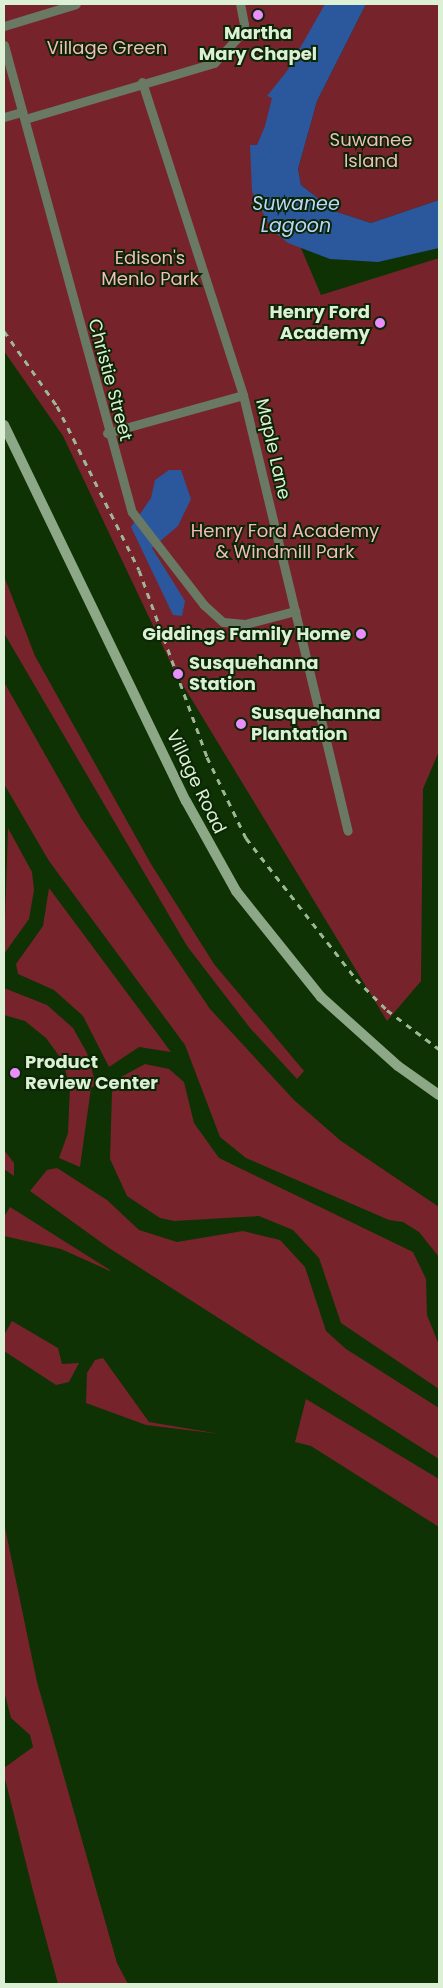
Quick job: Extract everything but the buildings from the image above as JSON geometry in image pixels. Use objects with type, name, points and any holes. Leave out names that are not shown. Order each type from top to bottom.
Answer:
[{"type":"street","points":[[4,26],[76,4]]},
{"type":"street","points":[[4,118],[23,115],[208,66],[224,56],[244,24],[240,4]]},
{"type":"street","name":"Christie Street","points":[[4,45],[107,433],[132,512],[223,622],[245,624],[295,611]]},
{"type":"street","name":"Maple Lane","points":[[142,82],[243,395],[348,830]]},
{"type":"street","points":[[107,433],[243,395]]},
{"type":"street","name":"Village Road","points":[[4,425],[186,801],[236,891],[321,997],[398,1066],[439,1095]]},
{"type":"green space","points":[[4,4],[330,4],[257,145],[321,295],[439,258],[439,751],[423,789],[421,981],[387,1021],[175,672],[63,436],[4,351]]},
{"type":"green space","name":"Suwanee Island","points":[[366,4],[439,4],[439,200],[371,223],[334,211],[301,185],[298,169],[317,101]]},
{"type":"green space","points":[[4,576],[35,656],[151,864],[214,964],[304,1071],[297,1079],[250,1028],[187,946],[4,633]]},
{"type":"green space","points":[[4,682],[81,818],[210,1009],[294,1100],[341,1141],[439,1207],[439,1257],[419,1232],[403,1222],[389,1220],[246,1158],[220,1137],[185,1045],[49,861],[4,784]]},
{"type":"green space","points":[[8,828],[32,872],[34,890],[29,919],[4,954]]},
{"type":"green space","points":[[49,888],[171,1052],[139,1047],[109,1067],[83,1016],[54,990],[18,974],[16,964],[43,926]]},
{"type":"green space","points":[[4,988],[47,1005],[73,1028],[87,1053],[96,1085],[91,1088],[80,1167],[59,1158],[68,1133],[70,1086],[62,1060],[46,1038],[25,1021],[4,1015]]},
{"type":"green space","points":[[145,1064],[169,1069],[184,1082],[194,1123],[219,1158],[413,1252],[426,1279],[427,1315],[439,1345],[439,1389],[341,1323],[319,1258],[293,1230],[259,1216],[174,1221],[160,1218],[127,1196],[110,1159],[112,1092],[121,1077]]},
{"type":"green space","points":[[4,1150],[14,1163],[14,1176],[4,1169]]},
{"type":"green space","points":[[57,1168],[107,1200],[139,1230],[177,1242],[243,1231],[280,1240],[305,1267],[326,1331],[346,1349],[439,1408],[439,1459],[109,1248],[30,1191],[47,1170]]},
{"type":"green space","points":[[10,1207],[110,1271],[61,1249],[4,1236],[4,1217]]},
{"type":"green space","points":[[12,1321],[58,1348],[62,1364],[79,1363],[69,1382],[56,1385],[4,1351],[4,1335]]},
{"type":"green space","points":[[103,1358],[149,1422],[220,1434],[146,1425],[86,1403],[87,1373],[95,1360]]},
{"type":"green space","points":[[306,1399],[439,1479],[439,1527],[311,1446],[295,1442]]},
{"type":"green space","points":[[4,1523],[37,1682],[117,1963],[128,1984],[58,1984],[4,1775],[4,1768],[33,1747],[30,1735],[11,1718],[4,1691]]},
{"type":"water","name":"Suwanee Lagoon","points":[[325,4],[366,4],[317,101],[298,169],[301,185],[334,211],[371,223],[439,200],[439,248],[378,262],[330,259],[288,243],[272,230],[252,192],[250,145],[257,145],[265,126],[272,98],[267,96],[287,71]]},
{"type":"water","points":[[169,470],[181,470],[191,499],[178,526],[152,548],[185,601],[182,616],[173,615],[131,527],[151,498],[155,480]]},
{"type":"railway","points":[[4,331],[57,406],[139,570],[207,757],[246,838],[356,979],[387,1010],[439,1049]]},
{"type":"place","name":"Martha Mary Chapel","points":[[258,15]]},
{"type":"place","name":"Henry Ford Academy","points":[[380,323]]},
{"type":"place","name":"Giddings Family Home","points":[[361,634]]},
{"type":"place","name":"Susquehanna Station","points":[[178,674]]},
{"type":"place","name":"Susquehanna Plantation","points":[[241,724]]},
{"type":"place","name":"Product Review Center","points":[[15,1073]]},
{"type":"park label","name":"Village Green","points":[[107,48]]},
{"type":"park label","name":"Edison's Menlo Park","points":[[150,269]]},
{"type":"park label","name":"Henry Ford Academy & Windmill Park","points":[[285,542]]}]
